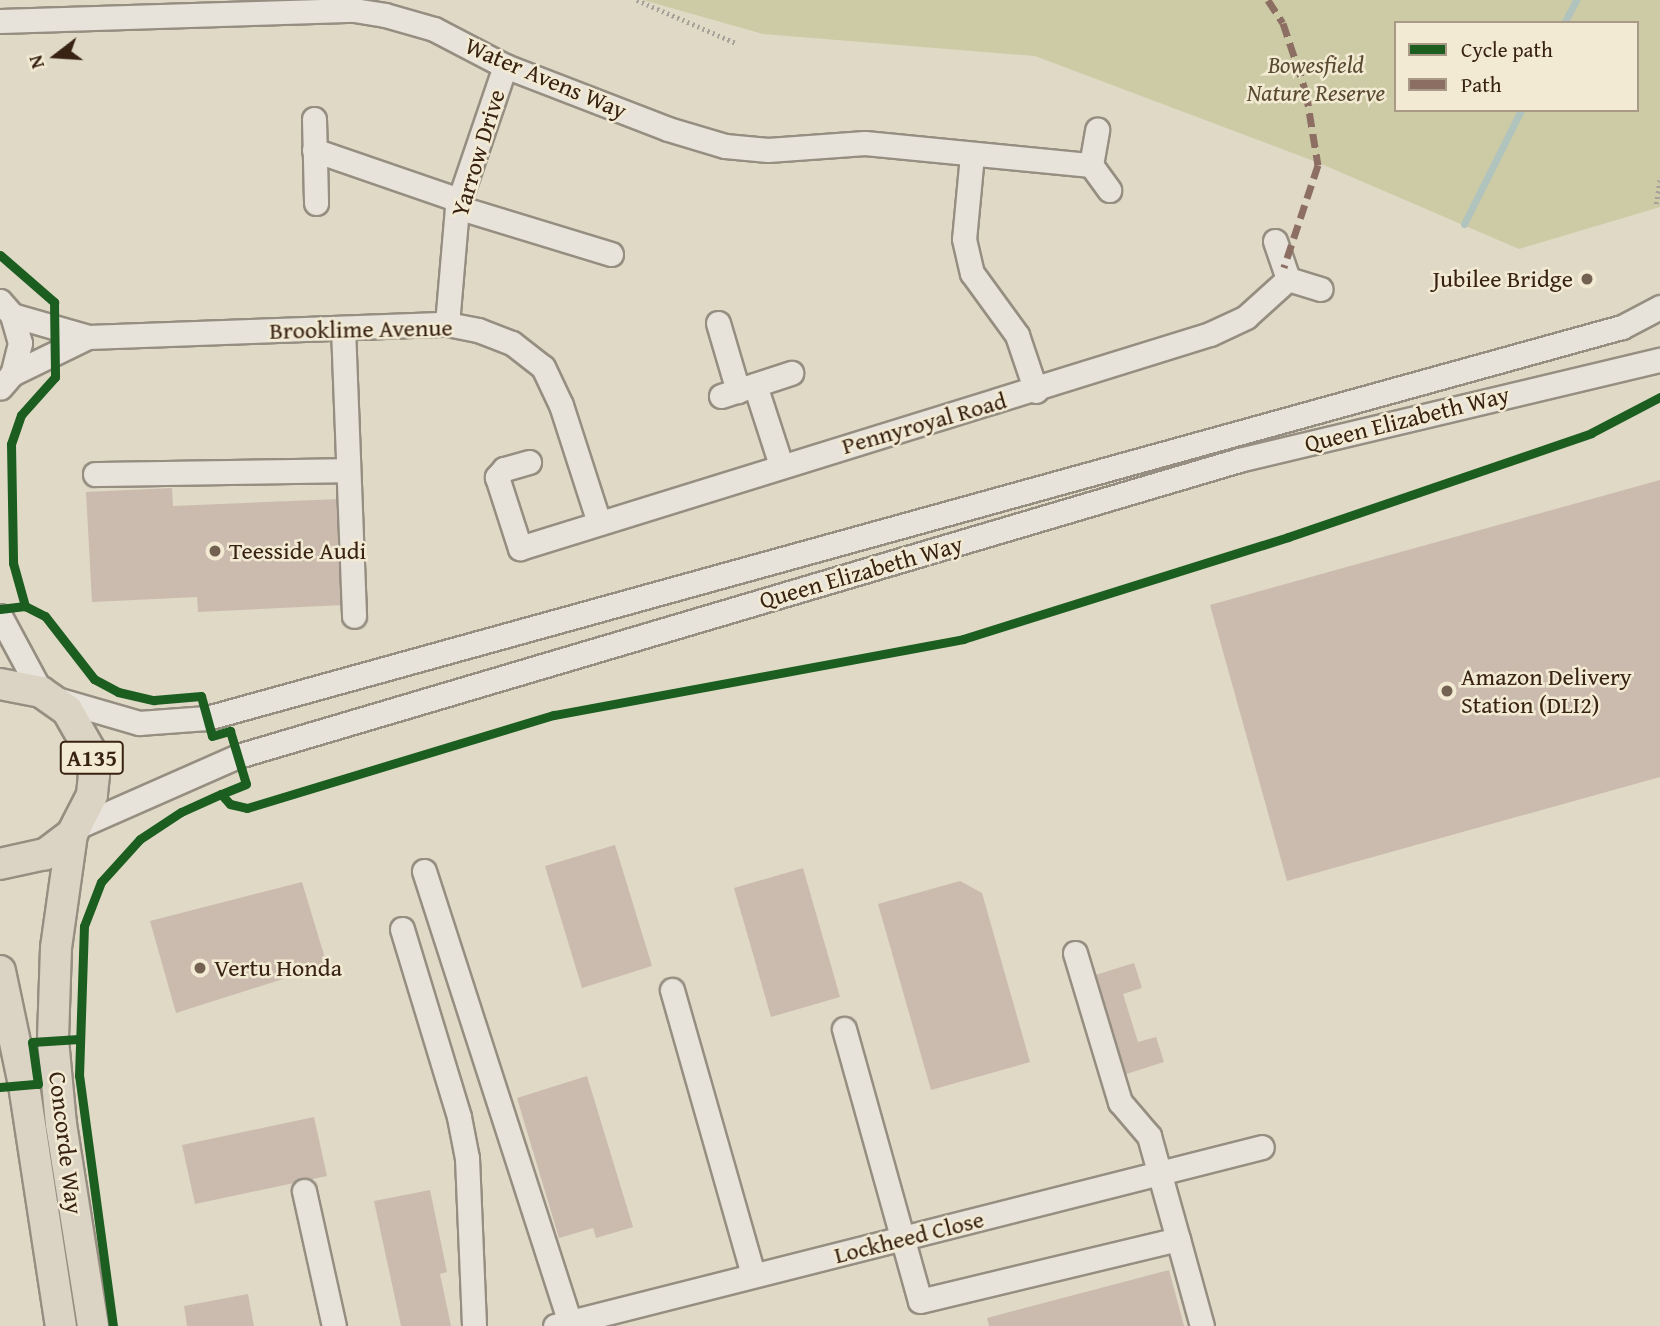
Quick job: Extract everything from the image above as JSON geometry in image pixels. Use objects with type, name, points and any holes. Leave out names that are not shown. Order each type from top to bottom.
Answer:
[{"type":"main road","points":[[0,684],[47,695]]},
{"type":"main road","name":"A135","points":[[0,864],[45,854],[74,830],[92,794],[91,752],[78,723],[47,695]]},
{"type":"main road","name":"Concorde Way","points":[[74,830],[56,948],[53,1040],[61,1124],[93,1326]]},
{"type":"main road","name":"Concorde Way","points":[[0,971],[24,1085],[61,1326]]},
{"type":"street","name":"Water Avens Way","points":[[0,21],[100,8],[256,6],[354,10],[385,15],[435,29],[505,66],[668,129],[725,146],[768,150],[865,143],[1091,165]]},
{"type":"street","name":"Yarrow Drive","points":[[447,324],[458,204],[505,66]]},
{"type":"street","points":[[314,119],[316,203]]},
{"type":"street","points":[[1097,130],[1091,165],[1108,190]]},
{"type":"street","points":[[314,150],[458,204],[611,254]]},
{"type":"street","points":[[972,155],[964,239],[972,273],[1017,335],[1036,391]]},
{"type":"street","points":[[1275,241],[1288,279],[1321,289]]},
{"type":"street","name":"Pennyroyal Road","points":[[529,462],[504,470],[498,477],[520,548],[781,465],[1036,391],[1210,334],[1246,317],[1288,279]]},
{"type":"street","name":"Queen Elizabeth Way","points":[[47,695],[139,723],[207,718],[1622,327],[1660,307]]},
{"type":"street","points":[[6,308],[88,337]]},
{"type":"street","points":[[3,385],[20,343],[6,308]]},
{"type":"street","points":[[718,323],[738,391],[781,465]]},
{"type":"street","name":"Brooklime Avenue","points":[[88,337],[447,324],[512,343],[543,367],[561,405],[599,523]]},
{"type":"street","points":[[343,328],[346,470],[354,616]]},
{"type":"street","points":[[3,385],[88,337]]},
{"type":"street","name":"Queen Elizabeth Way","points":[[74,830],[238,756],[1239,460],[1660,360]]},
{"type":"street","points":[[738,391],[791,373]]},
{"type":"street","points":[[94,474],[346,470]]},
{"type":"street","points":[[0,616],[47,695]]},
{"type":"street","points":[[424,871],[562,1324]]},
{"type":"street","points":[[402,929],[459,1116],[467,1158],[474,1326]]},
{"type":"street","points":[[1075,953],[1120,1102],[1149,1136],[1163,1174],[1202,1326]]},
{"type":"street","points":[[672,990],[753,1275]]},
{"type":"street","points":[[844,1029],[920,1301],[1178,1239]]},
{"type":"street","name":"Lockheed Close","points":[[562,1324],[1262,1147]]},
{"type":"street","points":[[304,1191],[334,1326]]},
{"type":"path","points":[[637,0],[736,43]]},
{"type":"path","points":[[1656,204],[1660,179]]},
{"type":"green space","name":"Bowesfield Nature Reserve","points":[[643,0],[1660,0],[1660,207],[1519,249],[1319,163],[1035,56],[763,34]]},
{"type":"building","name":"Amazon Delivery Station (DLI2)","points":[[1660,480],[1660,777],[1287,881],[1210,605]]},
{"type":"building","name":"Teesside Audi","points":[[172,488],[173,506],[339,499],[344,605],[198,612],[197,597],[92,602],[86,492]]},
{"type":"building","points":[[615,845],[652,966],[582,988],[545,866]]},
{"type":"building","points":[[803,868],[840,997],[771,1017],[734,888]]},
{"type":"building","points":[[960,881],[982,893],[1030,1062],[931,1090],[878,904]]},
{"type":"building","points":[[302,882],[327,965],[176,1013],[150,921]]},
{"type":"building","points":[[1134,963],[1142,988],[1123,994],[1138,1042],[1156,1037],[1164,1062],[1120,1076],[1089,977]]},
{"type":"building","points":[[587,1076],[633,1227],[596,1238],[593,1228],[559,1238],[517,1098]]},
{"type":"building","points":[[314,1117],[327,1176],[195,1204],[182,1145]]},
{"type":"building","points":[[430,1190],[447,1272],[440,1274],[451,1326],[401,1326],[374,1201]]},
{"type":"building","points":[[1169,1270],[1184,1326],[989,1326],[987,1318]]},
{"type":"building","points":[[248,1294],[254,1326],[187,1326],[184,1306]]},
{"type":"waterway","points":[[1565,21],[1576,0]]},
{"type":"waterway","points":[[1464,224],[1520,112]]},
{"type":"marked path","points":[[1268,0],[1283,23],[1306,92],[1318,165],[1284,267]]},
{"type":"cycle path","points":[[0,255],[54,302],[55,377],[21,415],[11,444],[13,563],[25,606]]},
{"type":"cycle path","points":[[0,609],[25,606],[45,616],[94,679],[118,692],[154,700],[201,696],[212,736],[230,731],[246,784],[221,794],[230,804],[247,808],[554,715],[963,639],[1288,537],[1591,433],[1660,397]]},
{"type":"cycle path","points":[[113,1326],[79,1076],[84,926],[101,882],[140,839],[181,812],[221,794]]},
{"type":"cycle path","points":[[0,1087],[38,1084],[32,1042],[79,1039]]},
{"type":"place","name":"Jubilee Bridge","points":[[1587,279]]},
{"type":"place","name":"Teesside Audi","points":[[215,551]]},
{"type":"place","name":"Amazon Delivery Station (DLI2)","points":[[1447,691]]},
{"type":"place","name":"Vertu Honda","points":[[200,968]]}]
